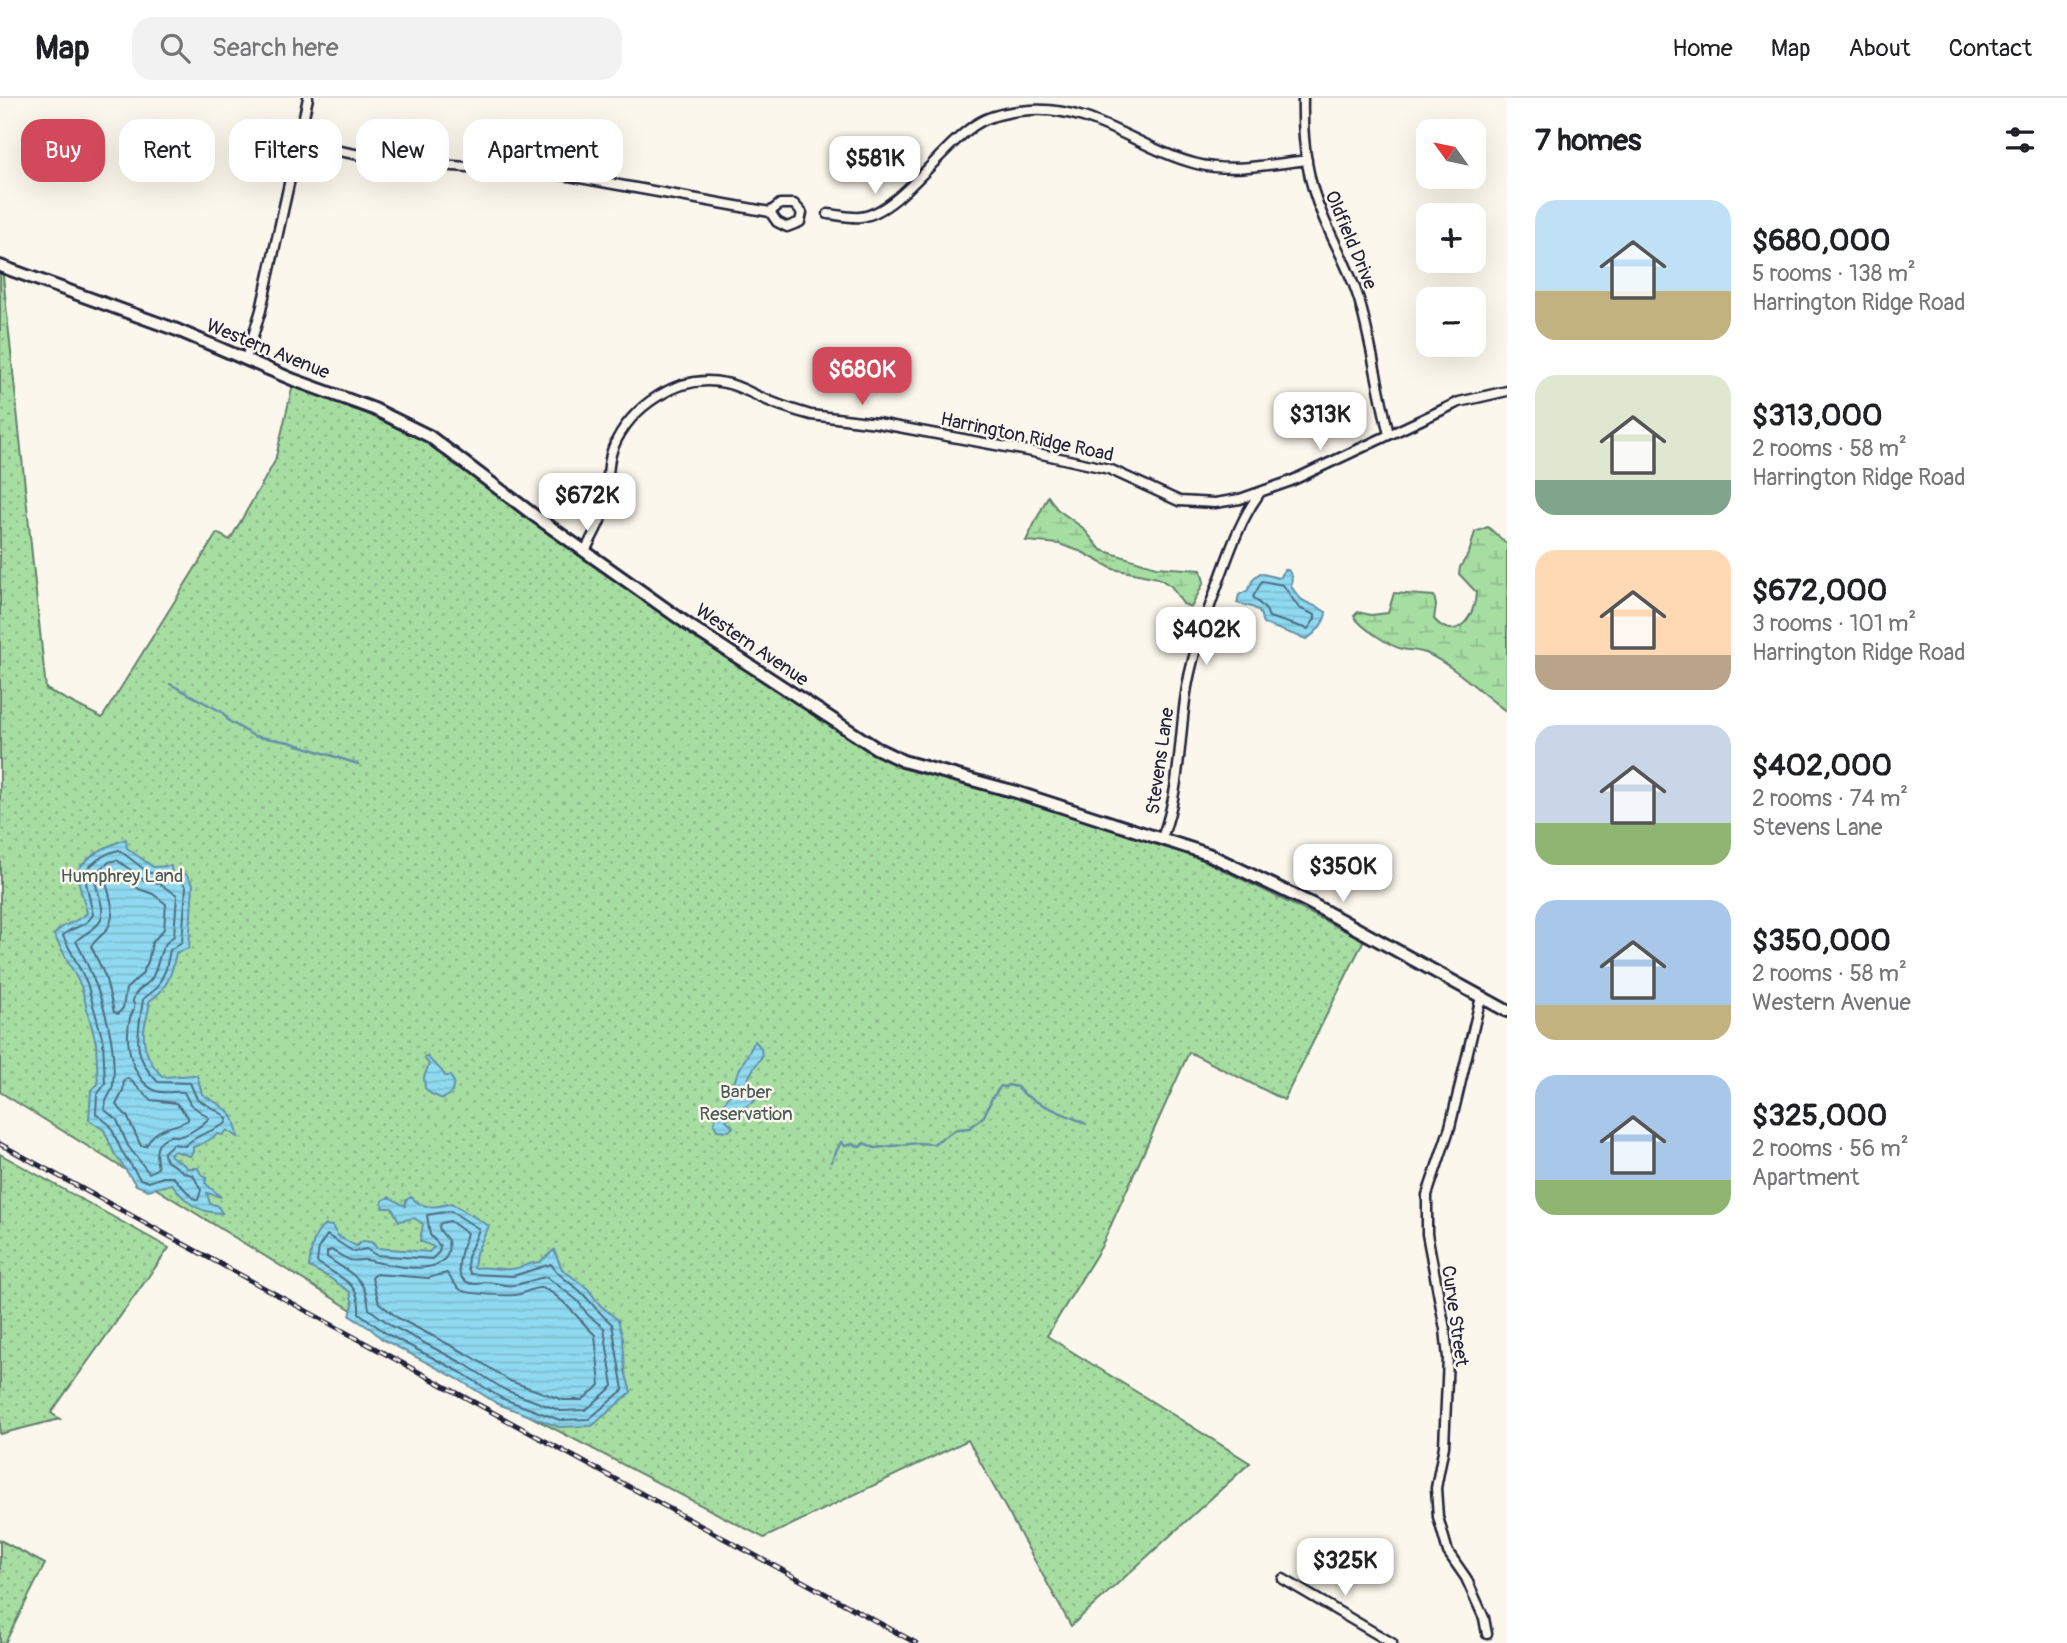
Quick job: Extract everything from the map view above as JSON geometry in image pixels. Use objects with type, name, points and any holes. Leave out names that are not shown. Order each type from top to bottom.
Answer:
[{"type":"street","points":[[303,119],[308,98]]},
{"type":"street","name":"Oldfield Drive","points":[[1303,98],[1304,131],[1312,186],[1321,212],[1352,276],[1389,434]]},
{"type":"street","points":[[828,214],[861,217],[879,211],[898,197],[947,147],[979,123],[1002,114],[1032,110],[1073,114],[1120,130],[1195,164],[1232,169],[1307,160]]},
{"type":"street","points":[[342,152],[396,162],[552,173],[770,212]]},
{"type":"street","points":[[246,359],[261,310],[289,182]]},
{"type":"street","name":"Western Avenue","points":[[0,266],[177,330],[374,409],[429,436],[693,628],[876,748],[903,761],[1016,792],[1162,838],[1241,868],[1507,1010]]},
{"type":"street","name":"Harrington Ridge Road","points":[[585,551],[603,515],[613,448],[632,418],[644,404],[670,390],[715,381],[729,383],[789,410],[811,415],[948,435],[1109,470],[1179,501],[1195,503],[1215,503],[1260,493],[1459,402],[1507,391]]},
{"type":"street","name":"Stevens Lane","points":[[1162,838],[1174,799],[1185,700],[1196,649],[1234,541],[1247,511],[1260,493]]},
{"type":"street","name":"Curve Street","points":[[1481,997],[1450,1128],[1427,1195],[1427,1234],[1448,1358],[1444,1446],[1436,1488],[1438,1517],[1448,1552],[1466,1578],[1483,1618],[1486,1634]]},
{"type":"street","points":[[1283,1579],[1392,1643]]},
{"type":"green space","name":"Barber Reservation","points":[[2,266],[46,689],[102,718],[217,533],[230,540],[275,461],[294,380],[429,436],[535,516],[876,748],[952,781],[1110,827],[1195,856],[1364,940],[1284,1100],[1189,1052],[1101,1247],[1047,1336],[1250,1463],[1071,1626],[968,1440],[764,1538],[489,1395],[0,1092]]},
{"type":"green space","points":[[1048,496],[1057,509],[1083,528],[1101,550],[1156,567],[1201,570],[1204,582],[1192,606],[1183,604],[1171,586],[1158,578],[1113,569],[1082,552],[1059,544],[1026,541]]},
{"type":"green space","points":[[1488,527],[1507,544],[1507,712],[1439,660],[1425,653],[1390,644],[1354,616],[1358,612],[1371,615],[1388,613],[1394,593],[1434,596],[1434,619],[1442,626],[1457,628],[1469,618],[1476,592],[1459,574],[1460,567],[1469,553],[1475,532]]},
{"type":"green space","points":[[0,1154],[169,1248],[51,1413],[60,1419],[0,1434]]},
{"type":"green space","points":[[0,1540],[45,1564],[5,1643],[0,1643]]},
{"type":"water","points":[[1284,570],[1288,570],[1292,576],[1291,586],[1300,598],[1326,612],[1319,627],[1306,639],[1264,624],[1257,610],[1237,603],[1239,595],[1248,590],[1260,573],[1278,578]]},
{"type":"water","points":[[126,839],[127,848],[153,867],[171,866],[172,876],[186,874],[193,884],[189,948],[176,953],[168,981],[149,1001],[144,1039],[153,1065],[163,1077],[197,1075],[202,1094],[227,1110],[234,1120],[238,1137],[227,1130],[223,1135],[218,1134],[193,1147],[190,1156],[175,1151],[170,1154],[187,1168],[198,1168],[207,1178],[205,1183],[221,1197],[207,1193],[210,1204],[217,1205],[222,1213],[199,1209],[172,1184],[148,1190],[136,1185],[114,1153],[104,1130],[89,1120],[91,1090],[98,1084],[96,1043],[81,986],[54,935],[62,927],[87,913],[76,872],[98,852]]},
{"type":"water","points":[[755,1041],[761,1048],[762,1056],[749,1077],[748,1088],[755,1101],[741,1109],[738,1117],[735,1112],[726,1120],[733,1127],[729,1131],[717,1130],[714,1124],[716,1115],[731,1093],[737,1074]]},
{"type":"water","points":[[427,1056],[454,1082],[452,1092],[443,1099],[425,1088],[424,1077],[429,1064],[424,1058]]},
{"type":"water","points":[[389,1197],[405,1206],[406,1200],[411,1197],[420,1204],[430,1206],[451,1203],[489,1226],[476,1253],[474,1268],[518,1268],[540,1262],[554,1250],[562,1269],[588,1289],[600,1305],[618,1320],[623,1338],[625,1371],[631,1392],[592,1426],[559,1427],[498,1404],[458,1379],[382,1339],[350,1316],[353,1305],[350,1292],[309,1267],[315,1238],[325,1225],[332,1226],[338,1236],[356,1246],[363,1241],[371,1242],[377,1248],[429,1252],[434,1247],[420,1241],[423,1224],[414,1218],[399,1221],[392,1208],[383,1208],[382,1201]]},
{"type":"waterway","points":[[170,684],[222,712],[229,721],[254,736],[289,742],[358,764]]},
{"type":"waterway","points":[[831,1162],[841,1142],[845,1146],[853,1144],[860,1147],[864,1143],[875,1148],[933,1144],[957,1129],[970,1128],[984,1116],[1001,1086],[1017,1087],[1038,1102],[1086,1124]]},
{"type":"railway","points":[[0,1144],[916,1643]]},
{"type":"park label","name":"Humphrey Land","points":[[122,876]]}]
